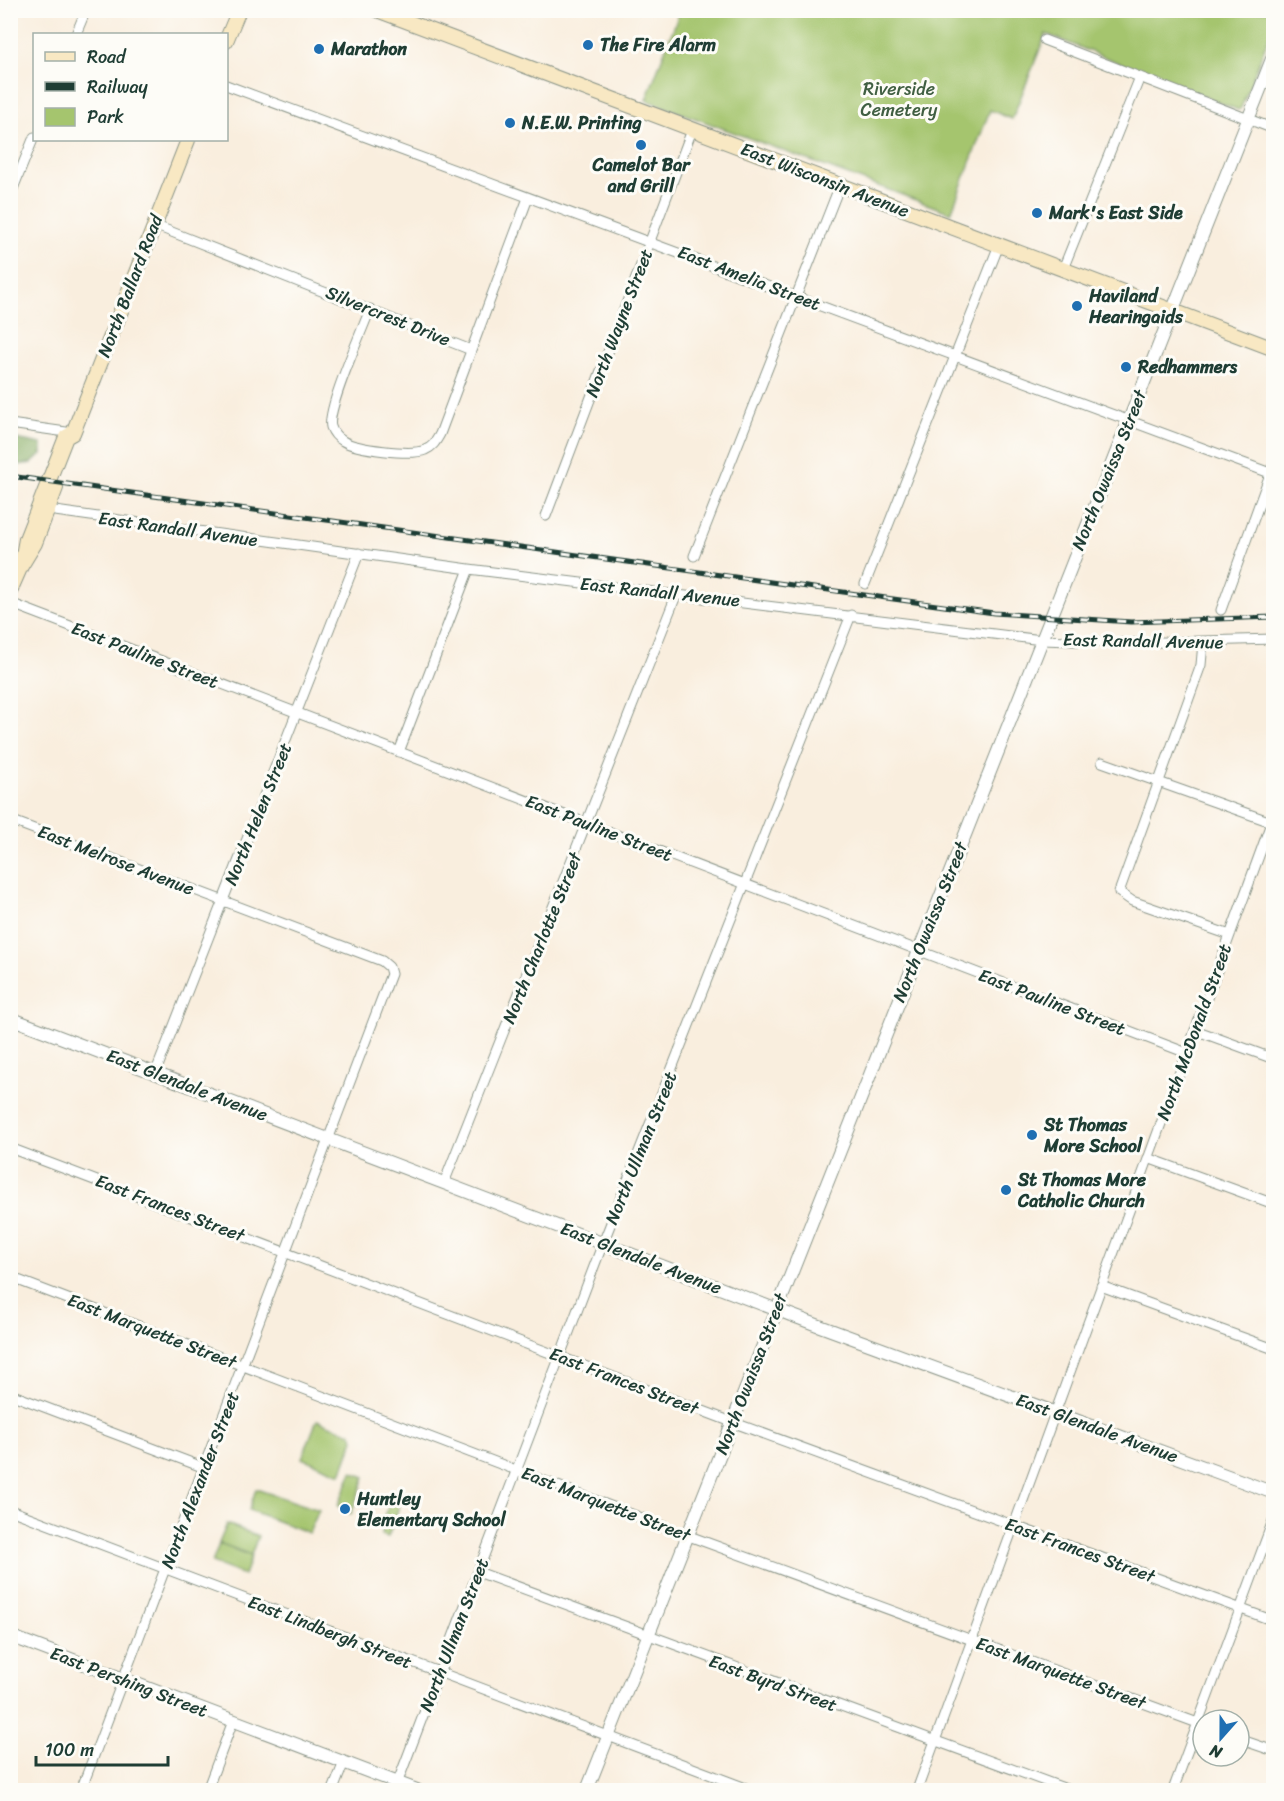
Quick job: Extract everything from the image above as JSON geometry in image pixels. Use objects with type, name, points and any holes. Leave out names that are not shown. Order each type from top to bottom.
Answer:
[{"type":"main road","points":[[228,36],[239,10]]},
{"type":"main road","name":"East Wisconsin Avenue","points":[[377,10],[1274,349]]},
{"type":"main road","name":"North Ballard Road","points":[[10,591],[35,543],[75,440],[73,433],[188,141]]},
{"type":"main road","name":"North Ballard Road","points":[[21,566],[26,539],[66,437],[73,433]]},
{"type":"street","points":[[76,33],[86,10]]},
{"type":"street","points":[[1044,40],[1274,129]]},
{"type":"street","name":"North Owaissa Street","points":[[587,1791],[1274,54]]},
{"type":"street","points":[[1063,269],[1140,77]]},
{"type":"street","name":"East Amelia Street","points":[[228,86],[650,241],[1270,474]]},
{"type":"street","name":"North Wayne Street","points":[[546,516],[692,130]]},
{"type":"street","points":[[10,196],[33,139]]},
{"type":"street","points":[[694,556],[840,185]]},
{"type":"street","name":"Silvercrest Drive","points":[[154,225],[471,350],[528,198]]},
{"type":"street","points":[[865,584],[999,245]]},
{"type":"street","points":[[370,309],[331,417],[331,428],[342,441],[401,452],[423,451],[430,448],[440,434],[471,350]]},
{"type":"street","points":[[10,424],[73,433]]},
{"type":"street","points":[[1221,610],[1274,463]]},
{"type":"street","name":"East Randall Avenue","points":[[48,510],[470,569],[1042,639],[1203,643],[1274,639]]},
{"type":"street","name":"North Helen Street","points":[[155,1074],[359,554]]},
{"type":"street","points":[[399,752],[470,569]]},
{"type":"street","name":"North Charlotte Street","points":[[444,1183],[587,825],[676,593]]},
{"type":"street","name":"East Pauline Street","points":[[10,603],[1187,1053]]},
{"type":"street","name":"North Ullman Street","points":[[397,1784],[603,1244],[851,615]]},
{"type":"street","points":[[1203,643],[1201,665],[1122,878],[1120,895],[1230,935]]},
{"type":"street","points":[[1102,762],[1273,820]]},
{"type":"street","name":"East Melrose Avenue","points":[[10,820],[382,961],[389,967]]},
{"type":"street","name":"North McDonald Street","points":[[917,1791],[1273,820]]},
{"type":"street","name":"North Alexander Street","points":[[81,1791],[392,974],[389,967]]},
{"type":"street","name":"East Glendale Avenue","points":[[10,1018],[603,1244],[1274,1493]]},
{"type":"street","points":[[1195,1030],[1274,1059]]},
{"type":"street","name":"East Frances Street","points":[[10,1148],[732,1422],[1274,1621]]},
{"type":"street","points":[[1148,1158],[1274,1204]]},
{"type":"street","name":"East Marquette Street","points":[[10,1277],[689,1536],[1191,1721]]},
{"type":"street","points":[[1101,1286],[1274,1349]]},
{"type":"street","points":[[10,1394],[205,1468]]},
{"type":"street","name":"East Lindbergh Street","points":[[10,1510],[751,1791]]},
{"type":"street","points":[[1206,1708],[1274,1518]]},
{"type":"street","name":"East Byrd Street","points":[[478,1572],[1069,1791]]},
{"type":"street","name":"East Pershing Street","points":[[10,1636],[417,1791]]},
{"type":"street","points":[[207,1791],[233,1721]]},
{"type":"street","points":[[1251,1742],[1274,1751]]},
{"type":"street","points":[[1173,1791],[1191,1746]]},
{"type":"street","points":[[333,1791],[344,1762]]},
{"type":"green space","name":"Riverside Cemetery","points":[[680,11],[1273,11],[1273,26],[1241,108],[1238,110],[1046,34],[1012,119],[990,110],[951,213],[646,100]]},
{"type":"green space","points":[[11,438],[42,444],[42,454],[32,463],[11,466]]},
{"type":"green space","points":[[317,1420],[351,1433],[354,1439],[341,1474],[302,1458]]},
{"type":"green space","points":[[352,1472],[365,1477],[351,1514],[338,1506]]},
{"type":"green space","points":[[256,1489],[319,1510],[309,1533],[249,1510]]},
{"type":"green space","points":[[398,1490],[404,1493],[388,1537],[382,1535],[385,1513]]},
{"type":"green space","points":[[227,1524],[258,1536],[251,1555],[219,1543]]},
{"type":"green space","points":[[219,1544],[251,1556],[244,1575],[212,1563]]},
{"type":"railway","points":[[10,476],[994,613],[1131,622],[1274,617]]},
{"type":"place","name":"The Fire Alarm","points":[[588,45]]},
{"type":"place","name":"Marathon","points":[[319,49]]},
{"type":"place","name":"N.E.W. Printing","points":[[510,123]]},
{"type":"place","name":"Camelot Bar and Grill","points":[[641,145]]},
{"type":"place","name":"Mark's East Side","points":[[1037,213]]},
{"type":"place","name":"Haviland Hearingaids","points":[[1077,306]]},
{"type":"place","name":"Redhammers","points":[[1126,367]]},
{"type":"place","name":"St Thomas More School","points":[[1032,1135]]},
{"type":"place","name":"St Thomas More Catholic Church","points":[[1006,1190]]},
{"type":"place","name":"Huntley Elementary School","points":[[345,1509]]}]
